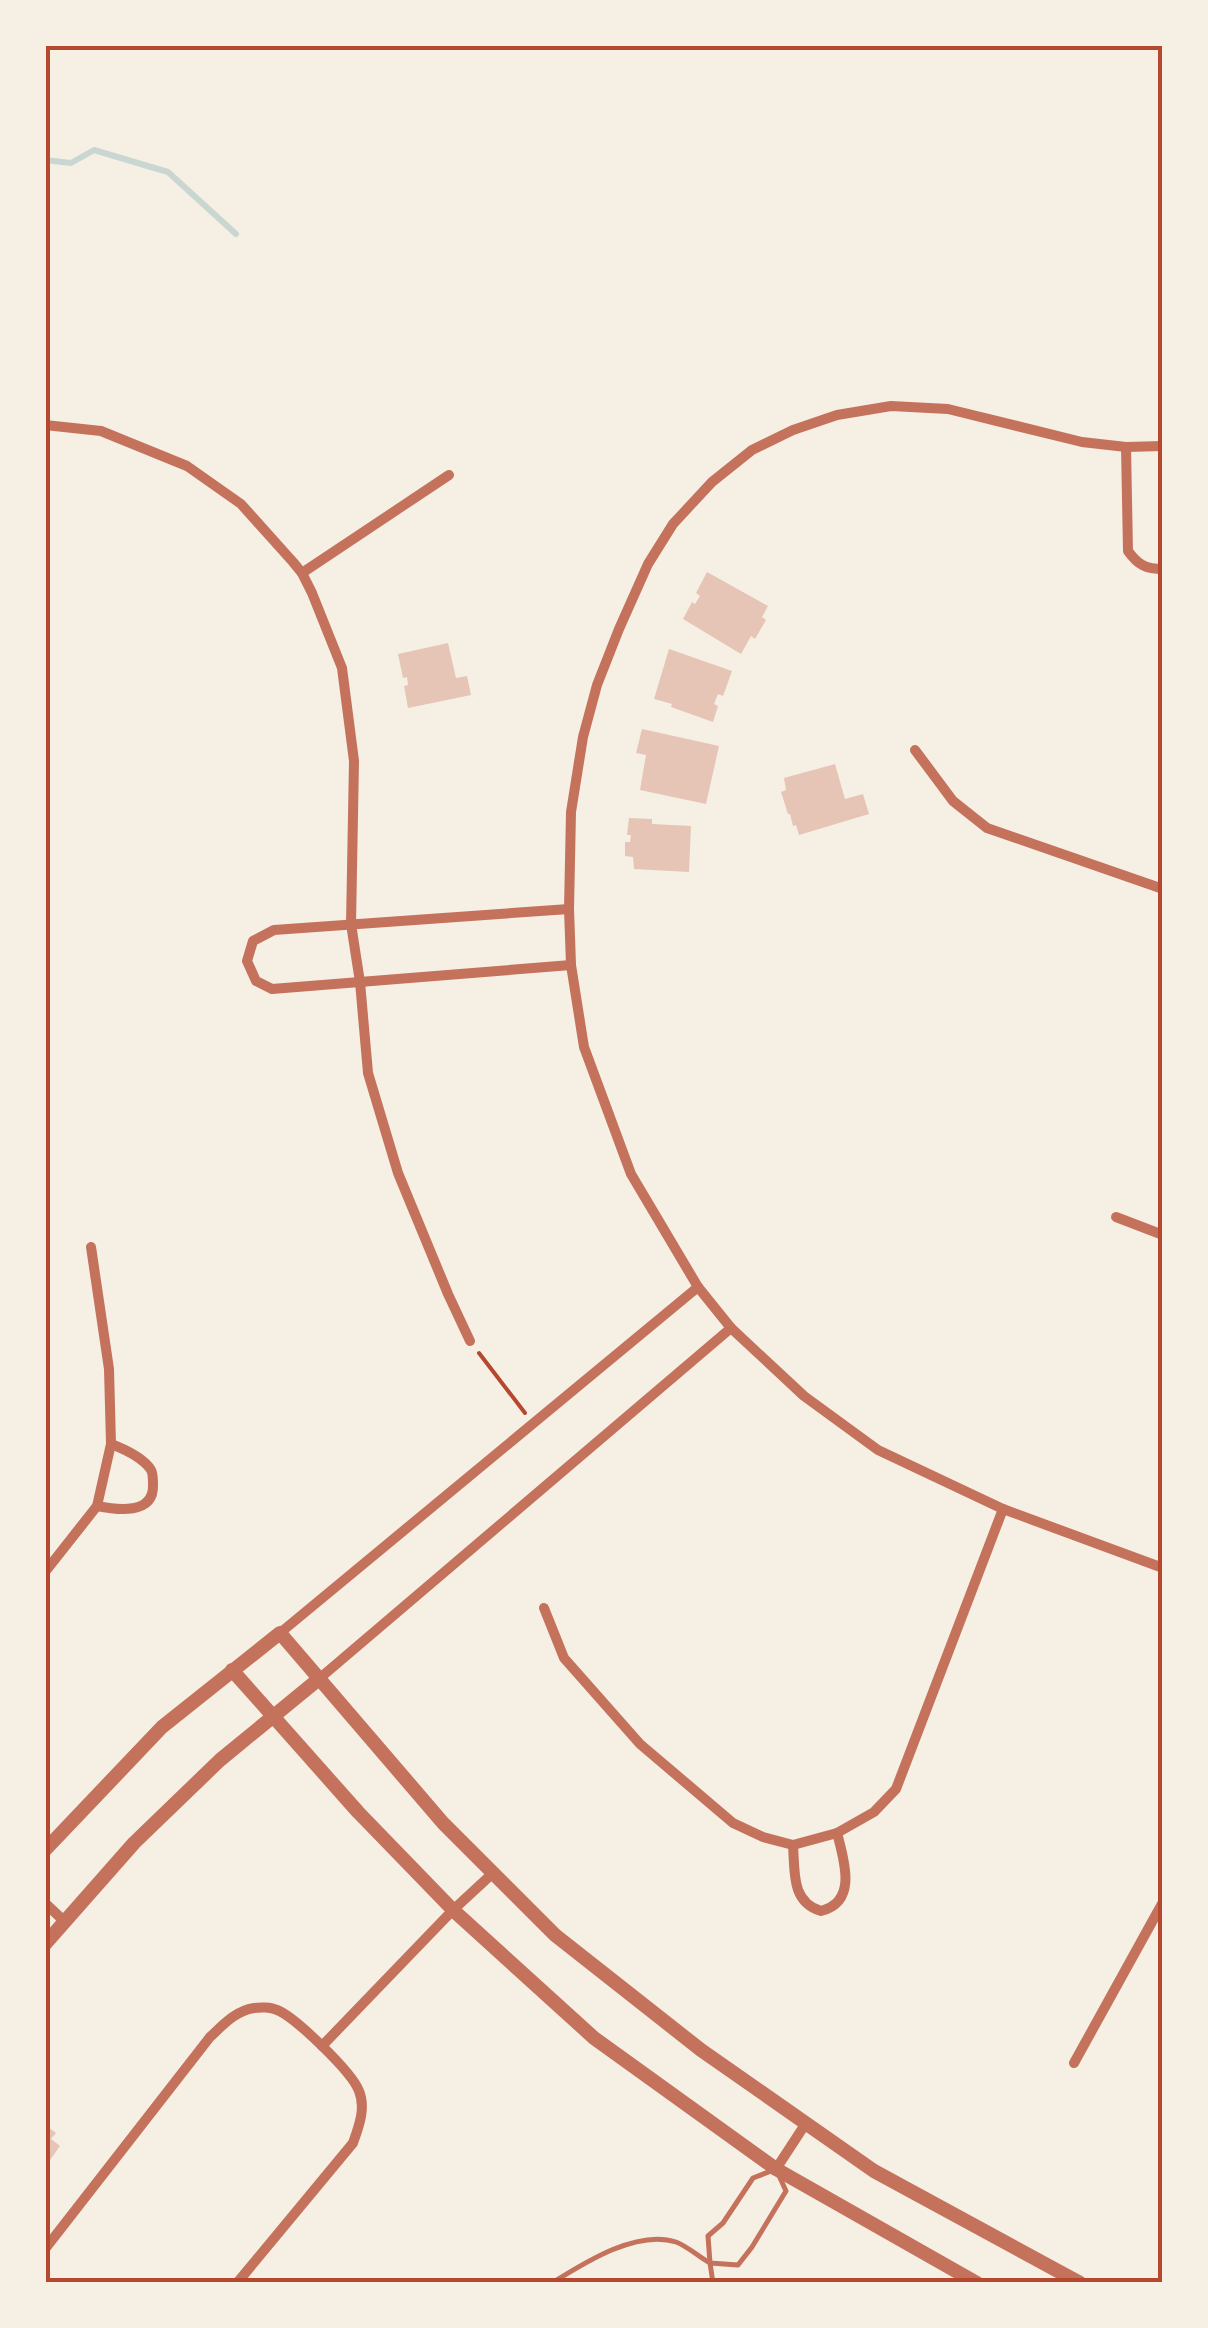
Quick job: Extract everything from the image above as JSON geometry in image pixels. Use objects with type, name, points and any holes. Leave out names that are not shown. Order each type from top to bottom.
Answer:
[{"type":"street","points":[[1163,446],[1082,442],[948,409],[891,406],[837,415],[752,450],[712,482],[673,524],[648,564],[618,629],[583,737],[570,812],[569,909],[571,965],[584,1047],[631,1174],[698,1287],[732,1328],[804,1396],[878,1450],[1003,1509],[1163,1568]]},
{"type":"street","points":[[45,424],[101,431],[186,466],[241,504],[302,573],[342,668],[354,762],[351,924],[368,1072],[398,1173],[470,1341]]},
{"type":"street","points":[[1126,446],[1128,551],[1136,563],[1163,569]]},
{"type":"street","points":[[302,573],[449,474]]},
{"type":"street","points":[[915,750],[953,800],[987,828],[1163,889]]},
{"type":"street","points":[[569,909],[274,930],[253,941],[247,961],[256,981],[272,989],[571,965]]},
{"type":"street","points":[[1116,1217],[1163,1235]]},
{"type":"street","points":[[45,1572],[97,1506],[111,1444],[109,1368],[91,1246]]},
{"type":"street","points":[[45,1850],[162,1727],[698,1287]]},
{"type":"street","points":[[45,1944],[134,1843],[220,1760],[732,1328]]},
{"type":"street","points":[[97,1506],[135,1508],[147,1503],[153,1494],[150,1469],[128,1451],[111,1444]]},
{"type":"street","points":[[544,1608],[564,1658],[640,1744],[732,1823],[793,1846],[837,1833],[874,1812],[896,1789],[1003,1509]]},
{"type":"street","points":[[280,1633],[443,1823],[555,1935],[702,2050],[874,2171],[1080,2283]]},
{"type":"street","points":[[232,1670],[358,1812],[453,1910],[594,2038],[776,2169],[977,2283]]},
{"type":"street","points":[[793,1846],[797,1892],[802,1902],[822,1911],[832,1908],[846,1889],[846,1868],[837,1833]]},
{"type":"street","points":[[322,2046],[493,1873]]},
{"type":"street","points":[[1074,2063],[1163,1902]]},
{"type":"street","points":[[45,1903],[64,1920]]},
{"type":"street","points":[[45,2249],[210,2037],[236,2013],[257,2007],[278,2010],[347,2070],[359,2091],[360,2124],[353,2143],[237,2283]]},
{"type":"street","points":[[776,2169],[806,2123]]},
{"type":"lane","points":[[552,2283],[600,2256],[642,2240],[676,2242],[710,2263],[738,2265],[786,2190],[776,2169],[753,2178],[723,2224],[708,2236],[710,2263],[713,2283]]},
{"type":"path","points":[[470,1341],[534,1424]]},
{"type":"building","points":[[707,572],[768,606],[762,617],[766,620],[741,654],[683,619],[700,596],[696,593]]},
{"type":"building","points":[[448,643],[456,678],[467,676],[471,695],[408,708],[404,686],[408,685],[407,677],[403,678],[398,654]]},
{"type":"building","points":[[669,649],[732,671],[723,696],[718,694],[714,704],[718,706],[713,722],[654,699]]},
{"type":"building","points":[[642,729],[719,746],[706,804],[640,790],[646,755],[636,753]]},
{"type":"building","points":[[835,764],[845,799],[863,794],[869,814],[799,835],[781,792],[786,790],[784,778]]},
{"type":"building","points":[[629,818],[652,819],[652,824],[691,826],[689,872],[634,869],[633,857],[625,856],[625,842],[630,842],[631,835],[627,835]]},
{"type":"building","points":[[45,2125],[56,2133],[51,2139],[60,2146],[45,2167]]},
{"type":"waterway","points":[[45,160],[71,163],[94,150],[168,172],[236,234]]}]
